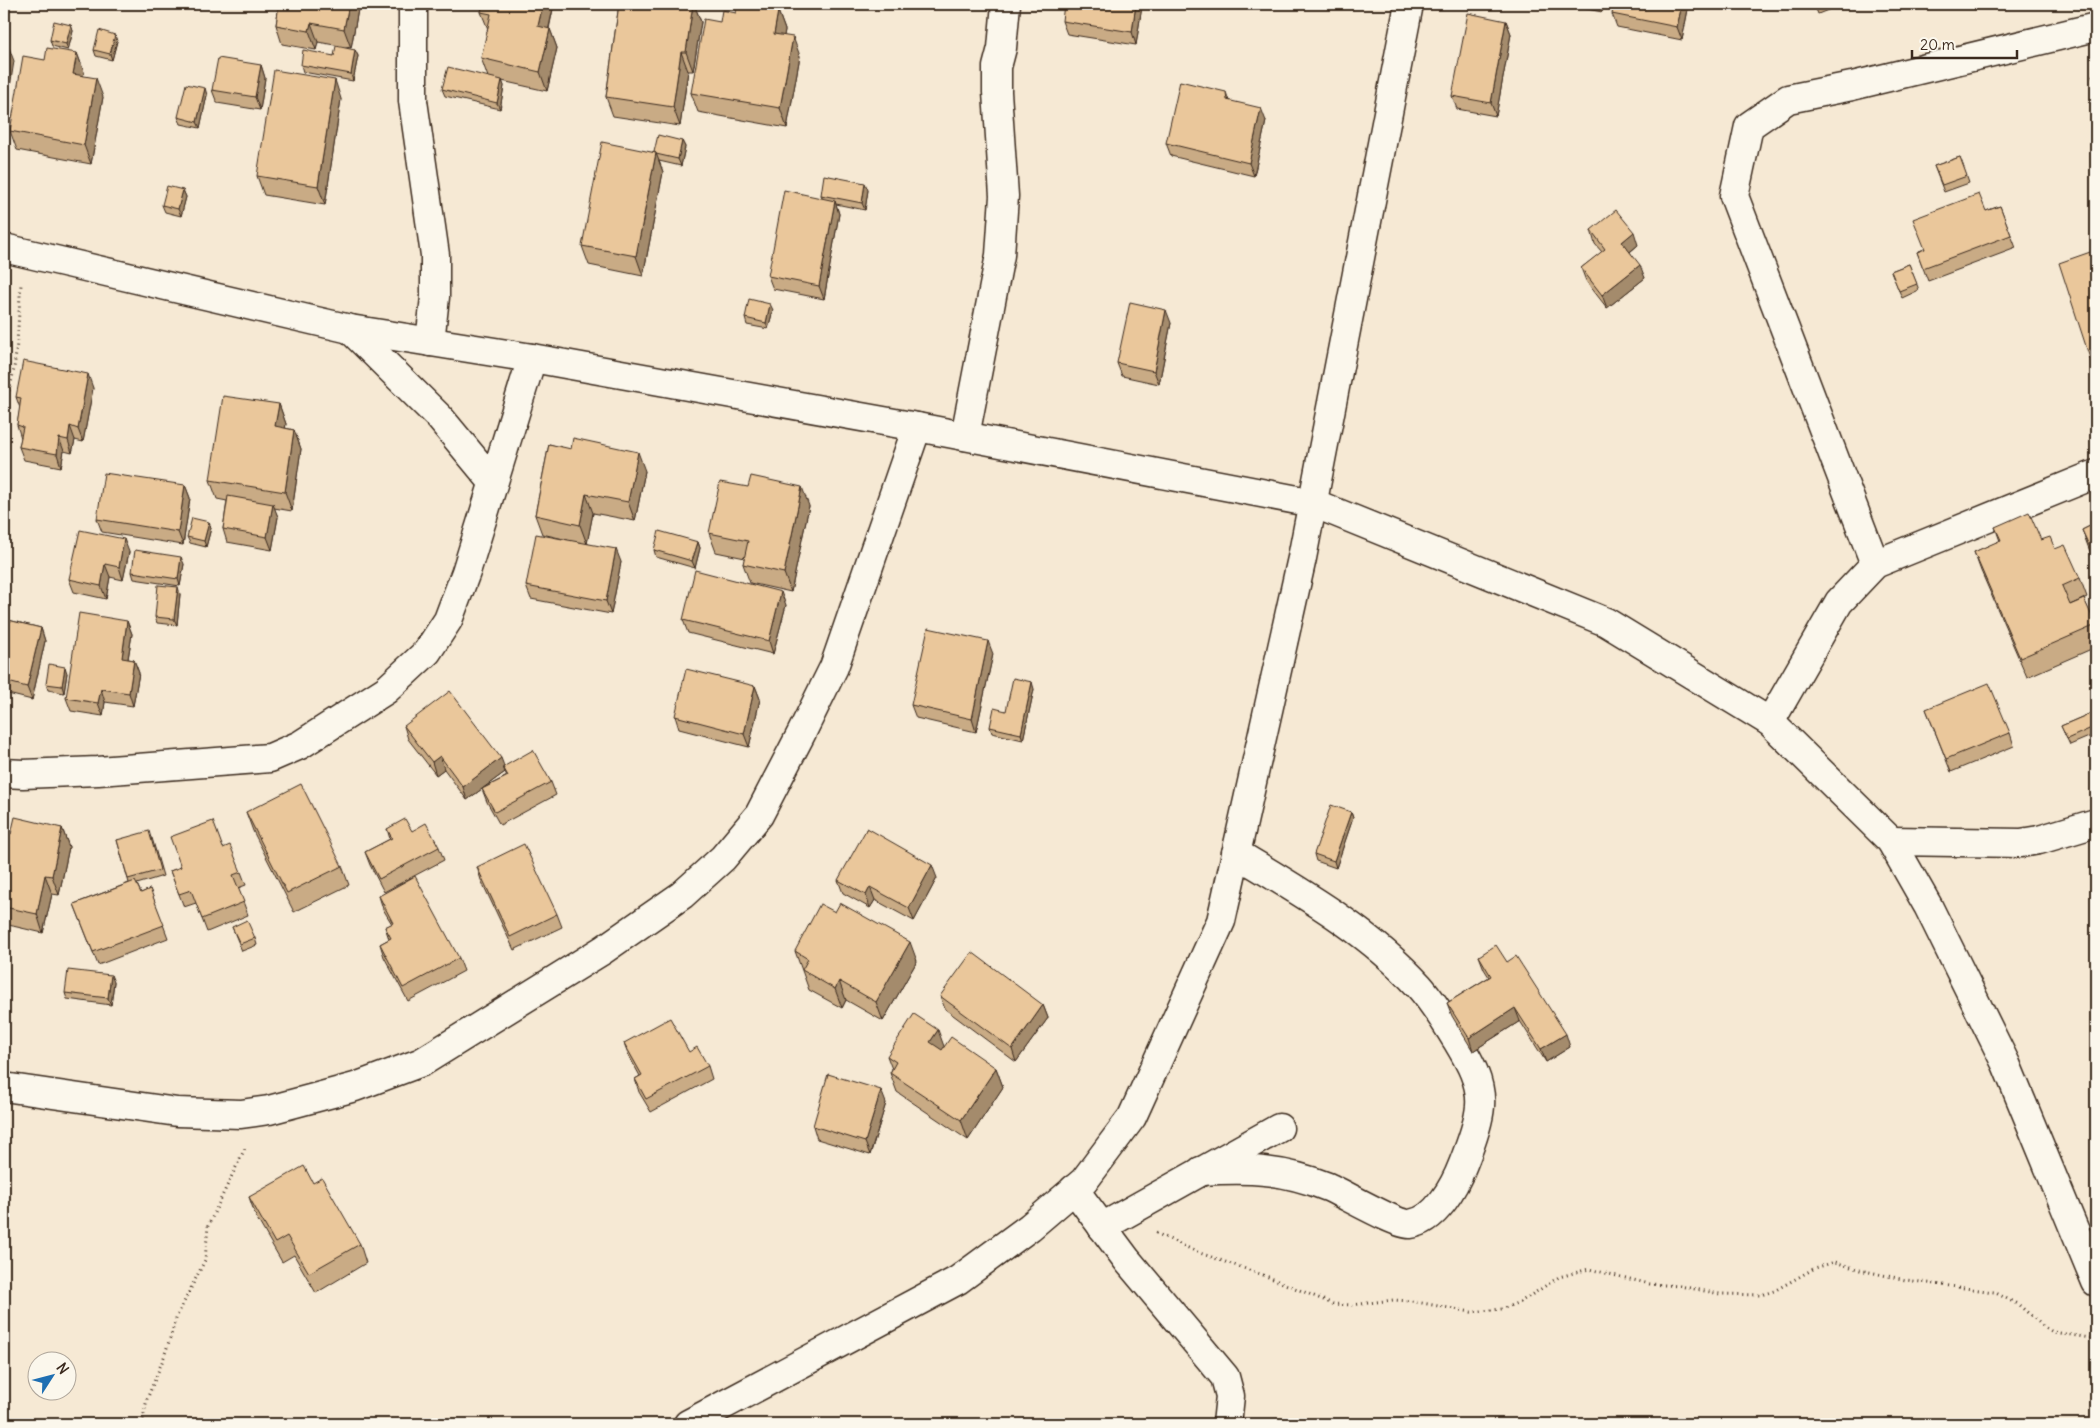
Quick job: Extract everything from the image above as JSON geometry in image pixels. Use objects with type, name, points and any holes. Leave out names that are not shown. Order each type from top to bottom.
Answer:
[{"type":"street","points":[[413,4],[413,101],[435,256],[430,342]]},
{"type":"street","points":[[965,436],[1000,255],[1004,196],[997,92],[998,67],[1002,48],[1006,4]]},
{"type":"street","points":[[688,1424],[958,1280],[1030,1227],[1084,1181],[1132,1117],[1221,921],[1313,504],[1409,4]]},
{"type":"street","points":[[1875,564],[1734,196],[1749,126],[1788,99],[1852,86],[2096,26]]},
{"type":"street","points":[[14,250],[350,328],[532,358],[917,427],[1313,504],[1606,622],[1770,722],[1891,841],[1928,906],[2006,1064],[2096,1282]]},
{"type":"street","points":[[350,328],[440,418],[493,482]]},
{"type":"street","points":[[4,773],[98,771],[270,758],[300,745],[386,690],[427,652],[448,620],[466,572],[532,358]]},
{"type":"street","points":[[4,1087],[177,1112],[241,1114],[269,1110],[355,1088],[422,1062],[603,950],[682,895],[723,858],[759,815],[834,667],[917,427]]},
{"type":"street","points":[[1770,722],[1839,602],[1875,564],[2096,474]]},
{"type":"street","points":[[1891,841],[2021,843],[2039,840],[2096,823]]},
{"type":"street","points":[[1202,1171],[1240,1168],[1265,1169],[1293,1176],[1327,1186],[1395,1221],[1410,1224],[1424,1219],[1446,1198],[1457,1180],[1480,1105],[1477,1079],[1469,1059],[1420,987],[1388,956],[1324,906],[1236,853]]},
{"type":"street","points":[[1112,1221],[1279,1128]]},
{"type":"street","points":[[1074,1189],[1112,1221],[1127,1260],[1225,1377],[1230,1396],[1227,1424]]},
{"type":"path","points":[[4,406],[8,396],[14,361],[14,250]]},
{"type":"path","points":[[142,1424],[147,1399],[164,1357],[177,1316],[205,1260],[208,1226],[254,1131],[269,1110]]},
{"type":"path","points":[[1112,1221],[1150,1230],[1198,1252],[1266,1276],[1333,1304],[1352,1305],[1393,1300],[1410,1301],[1471,1312],[1502,1309],[1522,1301],[1559,1277],[1589,1270],[1650,1284],[1680,1286],[1720,1294],[1761,1295],[1774,1291],[1815,1268],[1834,1262],[1906,1280],[1994,1292],[2020,1305],[2044,1327],[2053,1332],[2096,1339]]},
{"type":"building","points":[[279,4],[349,4],[344,29],[311,23],[309,31],[276,25]]},
{"type":"building","points":[[483,4],[543,4],[538,26],[550,29],[540,72],[481,58],[491,14],[481,12]]},
{"type":"building","points":[[619,4],[693,4],[686,52],[681,52],[673,107],[606,97]]},
{"type":"building","points":[[737,4],[778,11],[774,34],[793,37],[780,108],[691,93],[704,19],[720,22],[722,10],[736,13]]},
{"type":"building","points":[[1064,4],[1136,4],[1132,32],[1062,21]]},
{"type":"building","points":[[1614,4],[1682,4],[1677,27],[1612,14]]},
{"type":"building","points":[[1468,13],[1506,21],[1491,103],[1452,96]]},
{"type":"building","points":[[54,21],[71,25],[66,44],[50,40]]},
{"type":"building","points":[[99,30],[115,35],[110,54],[94,50]]},
{"type":"building","points":[[336,46],[355,50],[351,74],[301,65],[303,50],[334,56]]},
{"type":"building","points":[[4,47],[9,48],[4,83]]},
{"type":"building","points":[[47,48],[77,53],[73,74],[96,78],[84,145],[10,131],[23,56],[45,60]]},
{"type":"building","points":[[218,58],[261,65],[255,97],[212,90]]},
{"type":"building","points":[[448,67],[502,80],[497,103],[442,89]]},
{"type":"building","points":[[274,70],[335,80],[318,186],[257,176]]},
{"type":"building","points":[[2096,74],[2096,84],[2092,75]]},
{"type":"building","points":[[1180,81],[1226,92],[1227,100],[1261,108],[1249,163],[1166,143]]},
{"type":"building","points":[[186,84],[205,88],[197,122],[178,117]]},
{"type":"building","points":[[658,135],[682,141],[678,159],[654,152]]},
{"type":"building","points":[[602,142],[656,153],[636,256],[582,246]]},
{"type":"building","points":[[1960,157],[1967,176],[1942,185],[1934,166]]},
{"type":"building","points":[[824,175],[865,183],[862,203],[821,195]]},
{"type":"building","points":[[167,186],[183,190],[178,209],[162,205]]},
{"type":"building","points":[[784,190],[835,201],[819,286],[768,276]]},
{"type":"building","points":[[1979,194],[1986,211],[2000,206],[2011,235],[1923,268],[1917,252],[1925,249],[1913,219]]},
{"type":"building","points":[[1616,210],[1634,232],[1622,242],[1640,265],[1602,295],[1581,268],[1605,249],[1591,230]]},
{"type":"building","points":[[2096,250],[2096,374],[2095,374],[2059,263]]},
{"type":"building","points":[[1909,264],[1917,284],[1899,291],[1891,271]]},
{"type":"building","points":[[749,299],[770,304],[766,323],[745,318]]},
{"type":"building","points":[[1130,302],[1166,310],[1154,371],[1117,363]]},
{"type":"building","points":[[23,361],[88,374],[78,429],[70,426],[68,440],[59,438],[57,454],[19,447],[23,427],[17,425],[21,398],[16,397]]},
{"type":"building","points":[[223,396],[279,404],[275,426],[294,430],[285,492],[210,480]]},
{"type":"building","points":[[573,438],[638,452],[628,502],[586,494],[580,525],[535,515],[549,444],[571,449]]},
{"type":"building","points":[[104,473],[185,485],[178,532],[97,519]]},
{"type":"building","points":[[751,476],[802,487],[784,573],[743,564],[748,541],[709,533],[720,482],[748,487]]},
{"type":"building","points":[[228,496],[273,504],[267,537],[223,529]]},
{"type":"building","points":[[2029,512],[2041,540],[2050,537],[2055,549],[2065,545],[2080,578],[2062,586],[2070,605],[2084,599],[2096,625],[2020,658],[1974,552],[2001,540],[1995,527]]},
{"type":"building","points":[[192,518],[209,522],[204,541],[187,537]]},
{"type":"building","points":[[2096,523],[2096,561],[2082,530]]},
{"type":"building","points":[[80,530],[124,539],[119,567],[105,564],[101,586],[69,579]]},
{"type":"building","points":[[659,531],[698,542],[692,561],[654,550]]},
{"type":"building","points":[[536,534],[616,549],[606,601],[526,586]]},
{"type":"building","points":[[135,550],[181,557],[178,579],[132,572]]},
{"type":"building","points":[[695,570],[781,592],[769,641],[683,620]]},
{"type":"building","points":[[158,585],[178,587],[174,619],[155,617]]},
{"type":"building","points":[[79,613],[127,621],[122,658],[134,660],[129,693],[101,689],[98,703],[66,698]]},
{"type":"building","points":[[4,619],[41,628],[27,687],[4,681]]},
{"type":"building","points":[[928,628],[988,641],[972,719],[911,705]]},
{"type":"building","points":[[49,664],[65,667],[62,686],[46,684]]},
{"type":"building","points":[[686,669],[755,686],[744,734],[675,716]]},
{"type":"building","points":[[1013,678],[1032,682],[1021,734],[990,727],[994,708],[1006,711]]},
{"type":"building","points":[[1989,683],[2010,733],[1946,759],[1926,709]]},
{"type":"building","points":[[450,691],[501,758],[463,787],[440,756],[432,762],[404,726]]},
{"type":"building","points":[[2096,711],[2096,726],[2067,739],[2061,726]]},
{"type":"building","points":[[533,750],[551,782],[495,812],[482,789],[508,776],[503,767]]},
{"type":"building","points":[[301,784],[342,866],[287,893],[246,812]]},
{"type":"building","points":[[1331,805],[1351,812],[1334,861],[1314,854]]},
{"type":"building","points":[[15,817],[62,828],[52,876],[45,875],[37,914],[4,907],[4,833],[11,834]]},
{"type":"building","points":[[405,819],[412,831],[426,823],[439,847],[379,879],[365,852],[392,838],[387,829]]},
{"type":"building","points":[[213,821],[223,848],[230,845],[241,872],[233,875],[244,902],[202,919],[191,890],[179,894],[170,871],[181,867],[170,837]]},
{"type":"building","points":[[867,828],[932,865],[909,908],[870,887],[866,895],[838,880]]},
{"type":"building","points":[[149,831],[160,870],[128,879],[117,840]]},
{"type":"building","points":[[524,844],[557,914],[510,937],[477,867]]},
{"type":"building","points":[[415,876],[459,958],[403,988],[380,944],[391,938],[385,927],[393,923],[379,896]]},
{"type":"building","points":[[135,881],[141,893],[150,889],[164,925],[93,952],[74,904]]},
{"type":"building","points":[[840,903],[910,942],[876,1002],[839,981],[835,989],[802,970],[808,959],[795,951],[820,904],[835,912]]},
{"type":"building","points":[[247,920],[255,938],[240,944],[232,927]]},
{"type":"building","points":[[1496,945],[1507,962],[1516,956],[1566,1034],[1541,1049],[1515,1008],[1469,1038],[1447,1003],[1491,976],[1479,956]]},
{"type":"building","points":[[972,952],[1043,1005],[1012,1049],[940,996]]},
{"type":"building","points":[[68,970],[111,975],[108,998],[65,993]]},
{"type":"building","points":[[914,1014],[938,1030],[930,1042],[942,1050],[951,1037],[996,1068],[961,1120],[890,1073],[896,1062],[887,1056]]},
{"type":"building","points":[[670,1018],[689,1052],[697,1047],[708,1066],[646,1099],[635,1079],[642,1075],[624,1043]]},
{"type":"building","points":[[828,1074],[881,1090],[865,1142],[813,1126]]},
{"type":"building","points":[[304,1166],[313,1183],[322,1178],[360,1244],[309,1273],[287,1236],[275,1243],[249,1197]]}]
